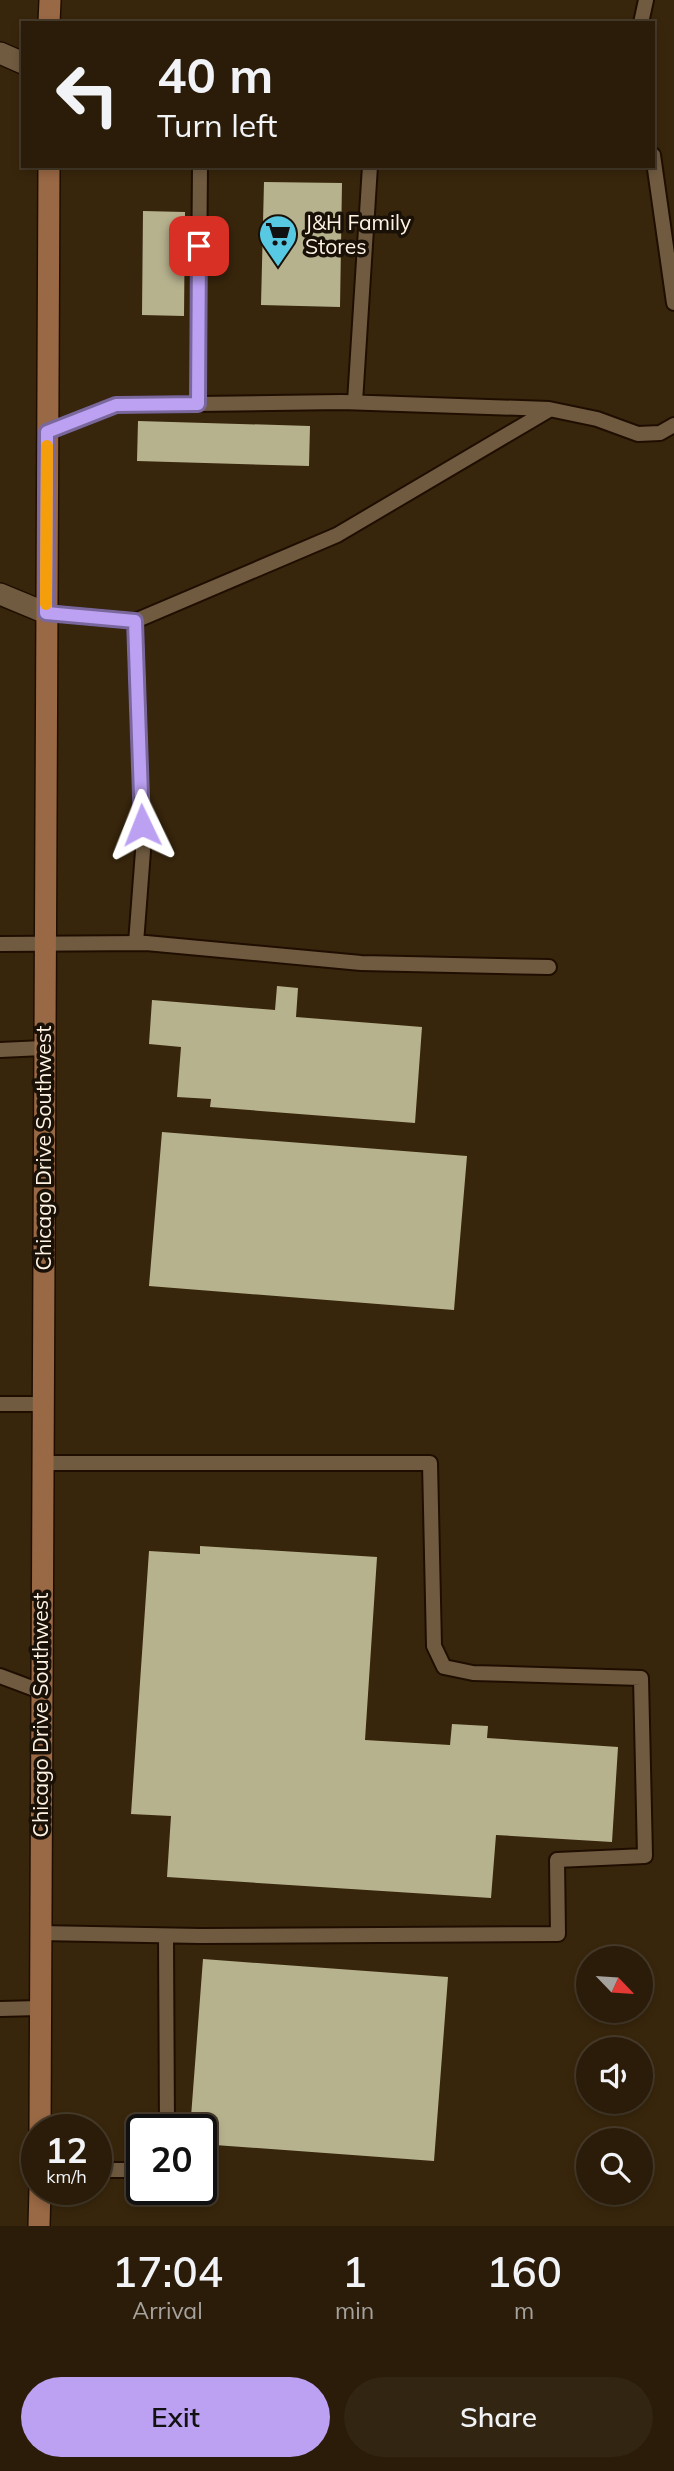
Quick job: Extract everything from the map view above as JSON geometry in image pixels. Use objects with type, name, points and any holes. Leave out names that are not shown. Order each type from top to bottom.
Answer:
[{"type":"main road","points":[[50,0],[50,21]]},
{"type":"main road","name":"Chicago Drive Southwest","points":[[40,2114],[49,168]]},
{"type":"main road","points":[[39,2226],[40,2205]]},
{"type":"street","points":[[0,53],[21,62]]},
{"type":"street","points":[[0,594],[46,613]]},
{"type":"lane","points":[[641,21],[646,0]]},
{"type":"lane","points":[[198,404],[200,168]]},
{"type":"lane","points":[[355,402],[370,168]]},
{"type":"lane","points":[[655,168],[674,303]]},
{"type":"lane","points":[[47,432],[116,405],[355,402],[549,409],[597,419],[638,434],[660,433],[674,425]]},
{"type":"lane","points":[[46,613],[135,621],[337,535],[549,409]]},
{"type":"lane","points":[[135,621],[142,851],[136,943]]},
{"type":"lane","points":[[0,944],[44,946],[136,943],[361,963],[549,967]]},
{"type":"lane","points":[[0,1050],[43,1048]]},
{"type":"lane","points":[[0,1405],[42,1404]]},
{"type":"lane","points":[[39,1933],[166,1936],[558,1934],[558,1860],[645,1856],[641,1678],[473,1673],[444,1667],[434,1646],[430,1463],[41,1464]]},
{"type":"lane","points":[[0,1676],[40,1691]]},
{"type":"lane","points":[[166,1936],[167,2114]]},
{"type":"lane","points":[[0,2009],[39,2008]]},
{"type":"building","points":[[264,182],[342,183],[340,307],[261,305]]},
{"type":"building","points":[[143,211],[185,212],[184,316],[142,315]]},
{"type":"building","points":[[138,421],[310,426],[309,466],[137,461]]},
{"type":"building","points":[[277,986],[298,988],[296,1017],[422,1027],[415,1123],[210,1107],[211,1099],[177,1097],[181,1047],[149,1044],[152,1000],[275,1010]]},
{"type":"building","points":[[162,1132],[467,1156],[454,1310],[149,1286]]},
{"type":"building","points":[[200,1546],[377,1557],[365,1740],[450,1745],[452,1724],[488,1726],[487,1738],[618,1747],[612,1842],[496,1835],[491,1898],[167,1877],[171,1816],[131,1814],[149,1551],[200,1554]]},
{"type":"building","points":[[203,1959],[448,1977],[434,2161],[217,2145],[217,2114],[191,2114]]},
{"type":"slow traffic","points":[[46,604],[47,446]]},
{"type":"place","name":"J&H Family Stores","points":[[278,268]]},
{"type":"route","points":[[142,825],[135,621],[46,613],[47,432],[116,405],[198,404],[199,246]]}]
